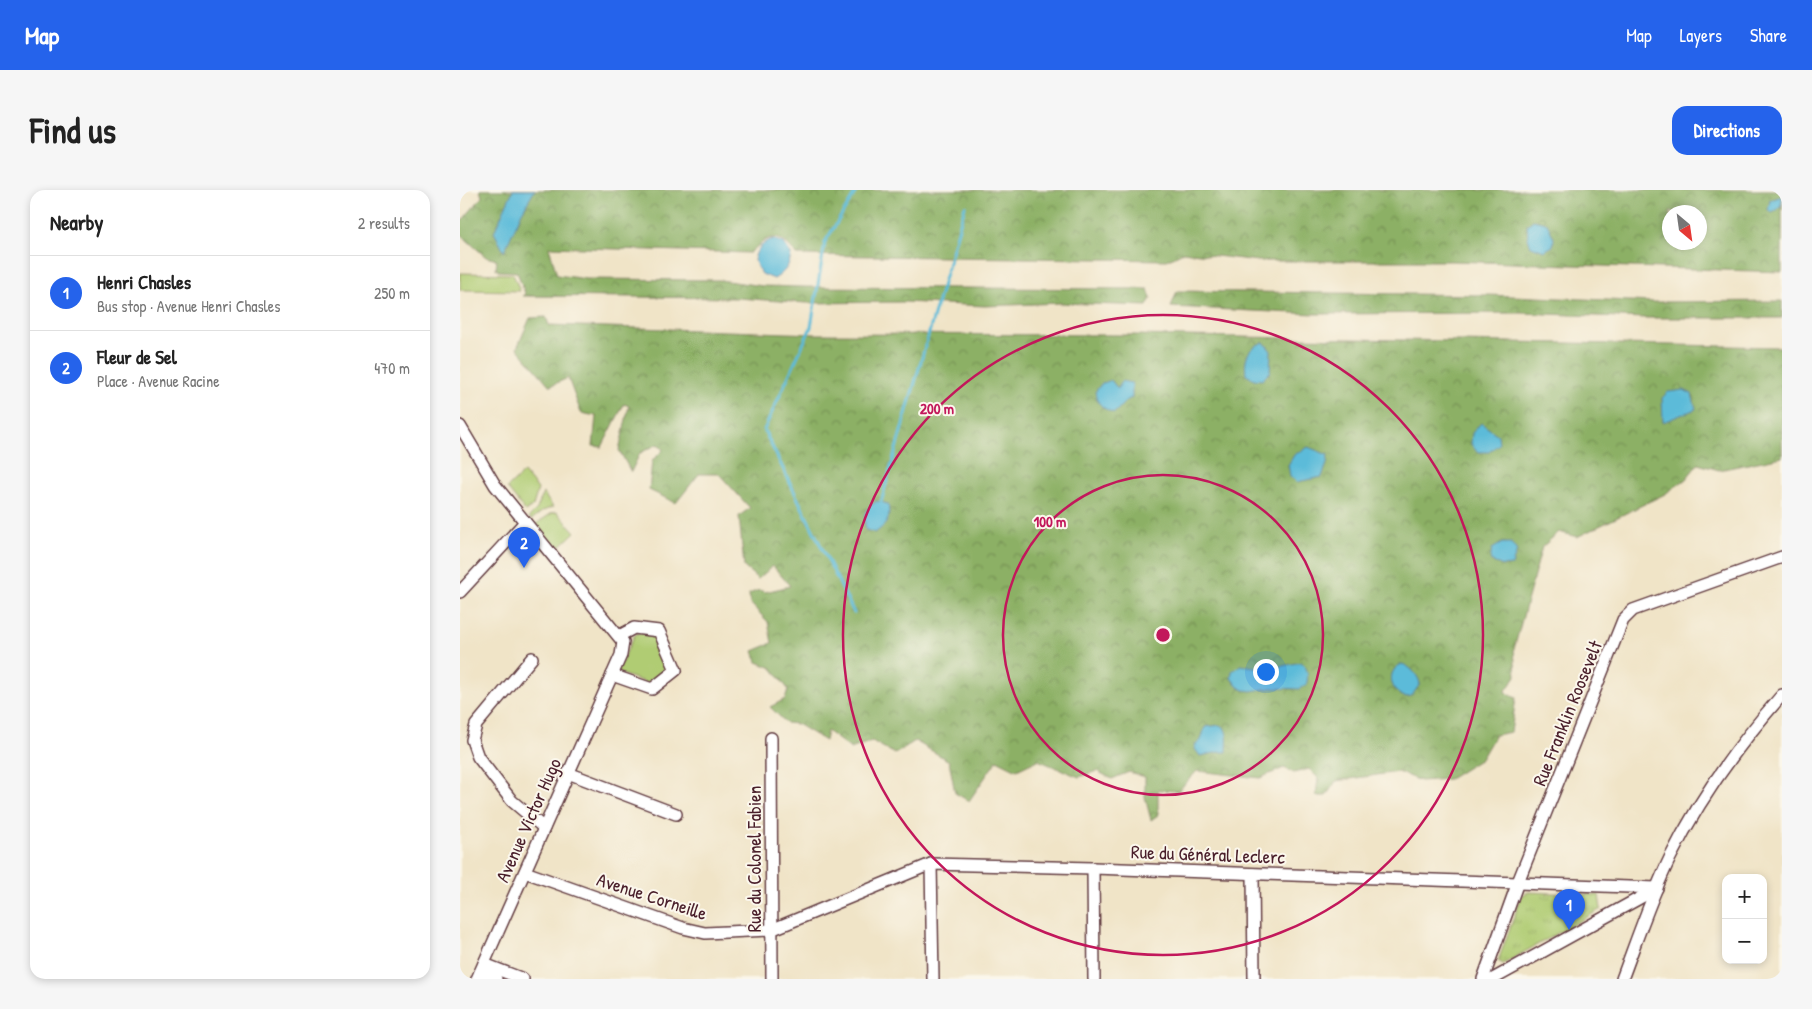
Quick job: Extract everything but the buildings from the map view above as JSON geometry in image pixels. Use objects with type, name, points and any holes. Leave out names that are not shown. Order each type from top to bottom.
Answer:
[{"type":"street","points":[[460,426],[495,485],[619,636],[634,628],[659,631],[676,670],[652,689],[612,675]]},
{"type":"street","points":[[460,592],[525,522]]},
{"type":"street","name":"Rue Franklin Roosevelt","points":[[1483,979],[1518,882],[1623,620],[1633,610],[1782,557]]},
{"type":"street","name":"Avenue Victor Hugo","points":[[480,972],[621,655],[623,642],[619,636]]},
{"type":"street","points":[[532,658],[476,725],[472,740],[478,757],[512,801],[544,828]]},
{"type":"street","points":[[1622,979],[1657,888],[1670,859],[1700,804],[1737,750],[1782,695]]},
{"type":"street","name":"Rue du Colonel Fabien","points":[[771,738],[772,979]]},
{"type":"street","points":[[568,773],[676,814]]},
{"type":"street","points":[[931,864],[933,979]]},
{"type":"street","name":"Rue du Général Leclerc","points":[[771,930],[931,864],[1657,888]]},
{"type":"street","points":[[1093,868],[1094,979]]},
{"type":"street","name":"Avenue Corneille","points":[[525,872],[683,928],[705,933],[771,930]]},
{"type":"street","points":[[1253,874],[1254,979]]},
{"type":"street","points":[[1493,979],[1657,888]]},
{"type":"street","points":[[480,972],[496,979]]},
{"type":"street","points":[[480,972],[523,979]]},
{"type":"green space","points":[[480,190],[1782,190],[1782,272],[1451,261],[1258,261],[1183,252],[1167,260],[797,255],[784,242],[774,238],[763,242],[750,253],[549,247],[557,275],[587,279],[720,280],[763,286],[805,287],[1148,289],[1151,298],[1147,306],[1060,303],[985,306],[904,302],[806,303],[738,298],[523,296],[525,293],[517,272],[498,271],[496,268],[497,260],[486,257],[460,234],[460,223],[482,197]]},
{"type":"green space","points":[[460,273],[513,274],[520,291],[460,290]]},
{"type":"green space","points":[[1177,291],[1489,295],[1654,302],[1782,301],[1782,318],[1645,318],[1522,313],[1314,314],[1171,307]]},
{"type":"green space","points":[[546,317],[549,325],[817,334],[1135,335],[1782,347],[1782,457],[1719,470],[1698,464],[1686,479],[1665,494],[1577,537],[1559,532],[1542,547],[1514,649],[1516,676],[1505,692],[1516,698],[1511,732],[1495,735],[1481,759],[1449,779],[1420,781],[1398,772],[1336,781],[1326,796],[1316,796],[1318,778],[1309,769],[1294,773],[1284,768],[1260,778],[1197,771],[1178,791],[1158,790],[1158,815],[1151,820],[1145,797],[1145,777],[1129,772],[1112,779],[1097,771],[1079,777],[1038,760],[1017,770],[997,760],[969,801],[955,793],[949,761],[915,741],[895,754],[872,741],[851,749],[827,731],[825,741],[797,724],[786,723],[770,707],[785,699],[788,689],[772,668],[757,662],[753,651],[772,643],[768,622],[750,603],[749,594],[759,590],[765,592],[790,586],[773,566],[758,579],[744,567],[739,516],[750,508],[719,474],[699,474],[676,503],[649,490],[652,461],[663,450],[658,444],[640,453],[631,472],[619,450],[629,406],[624,404],[602,447],[593,446],[596,416],[581,413],[568,378],[550,386],[517,348],[530,318]]},
{"type":"green space","points":[[524,472],[538,489],[533,506],[526,512],[507,488]]},
{"type":"green space","points":[[543,493],[553,507],[543,511],[531,520],[529,517],[537,509]]},
{"type":"green space","points":[[557,512],[575,532],[557,549],[536,524],[552,513]]},
{"type":"green space","points":[[638,633],[654,635],[669,670],[650,684],[621,674],[618,670],[634,636]]},
{"type":"green space","points":[[1528,892],[1599,895],[1601,909],[1503,964],[1498,961],[1522,895]]},
{"type":"water","points":[[513,190],[535,190],[522,212],[504,252],[494,232]]},
{"type":"water","points":[[1782,196],[1779,208],[1772,213],[1768,210],[1770,200]]},
{"type":"water","points":[[1533,220],[1547,223],[1554,238],[1553,246],[1544,251],[1531,246],[1528,239],[1527,225]]},
{"type":"water","points":[[773,239],[784,243],[791,254],[786,269],[774,279],[762,274],[756,265],[755,259],[758,249]]},
{"type":"water","points":[[1264,342],[1271,351],[1270,372],[1262,380],[1254,379],[1246,375],[1246,359],[1254,347]]},
{"type":"water","points":[[1111,380],[1118,389],[1121,381],[1132,383],[1132,398],[1126,401],[1114,413],[1106,410],[1101,405],[1095,392],[1101,384]]},
{"type":"water","points":[[1684,390],[1692,394],[1696,409],[1663,422],[1662,398],[1668,392]]},
{"type":"water","points":[[1481,423],[1498,435],[1499,444],[1489,452],[1477,452],[1471,444],[1472,433]]},
{"type":"water","points":[[1308,447],[1328,455],[1327,464],[1322,477],[1297,482],[1290,476],[1288,465],[1294,455]]},
{"type":"water","points":[[877,501],[888,504],[889,514],[883,527],[875,533],[866,530],[864,516],[869,507]]},
{"type":"water","points":[[1502,543],[1511,543],[1517,551],[1512,565],[1503,566],[1490,561],[1492,549]]},
{"type":"water","points":[[1301,662],[1306,669],[1307,679],[1306,685],[1299,689],[1271,688],[1251,691],[1244,690],[1238,687],[1231,678],[1232,671],[1241,665],[1269,669]]},
{"type":"water","points":[[1402,664],[1411,669],[1420,684],[1410,696],[1405,697],[1396,691],[1391,680],[1395,668]]},
{"type":"water","points":[[1220,725],[1224,727],[1227,733],[1227,752],[1200,756],[1195,749],[1195,745],[1201,740],[1205,727]]},
{"type":"waterway","points":[[854,613],[764,430],[811,327],[825,242],[857,190]]},
{"type":"waterway","points":[[881,502],[965,206]]},
{"type":"place","name":"Fleur de Sel","points":[[524,568]]},
{"type":"place","name":"Henri Chasles","points":[[1569,930]]}]
